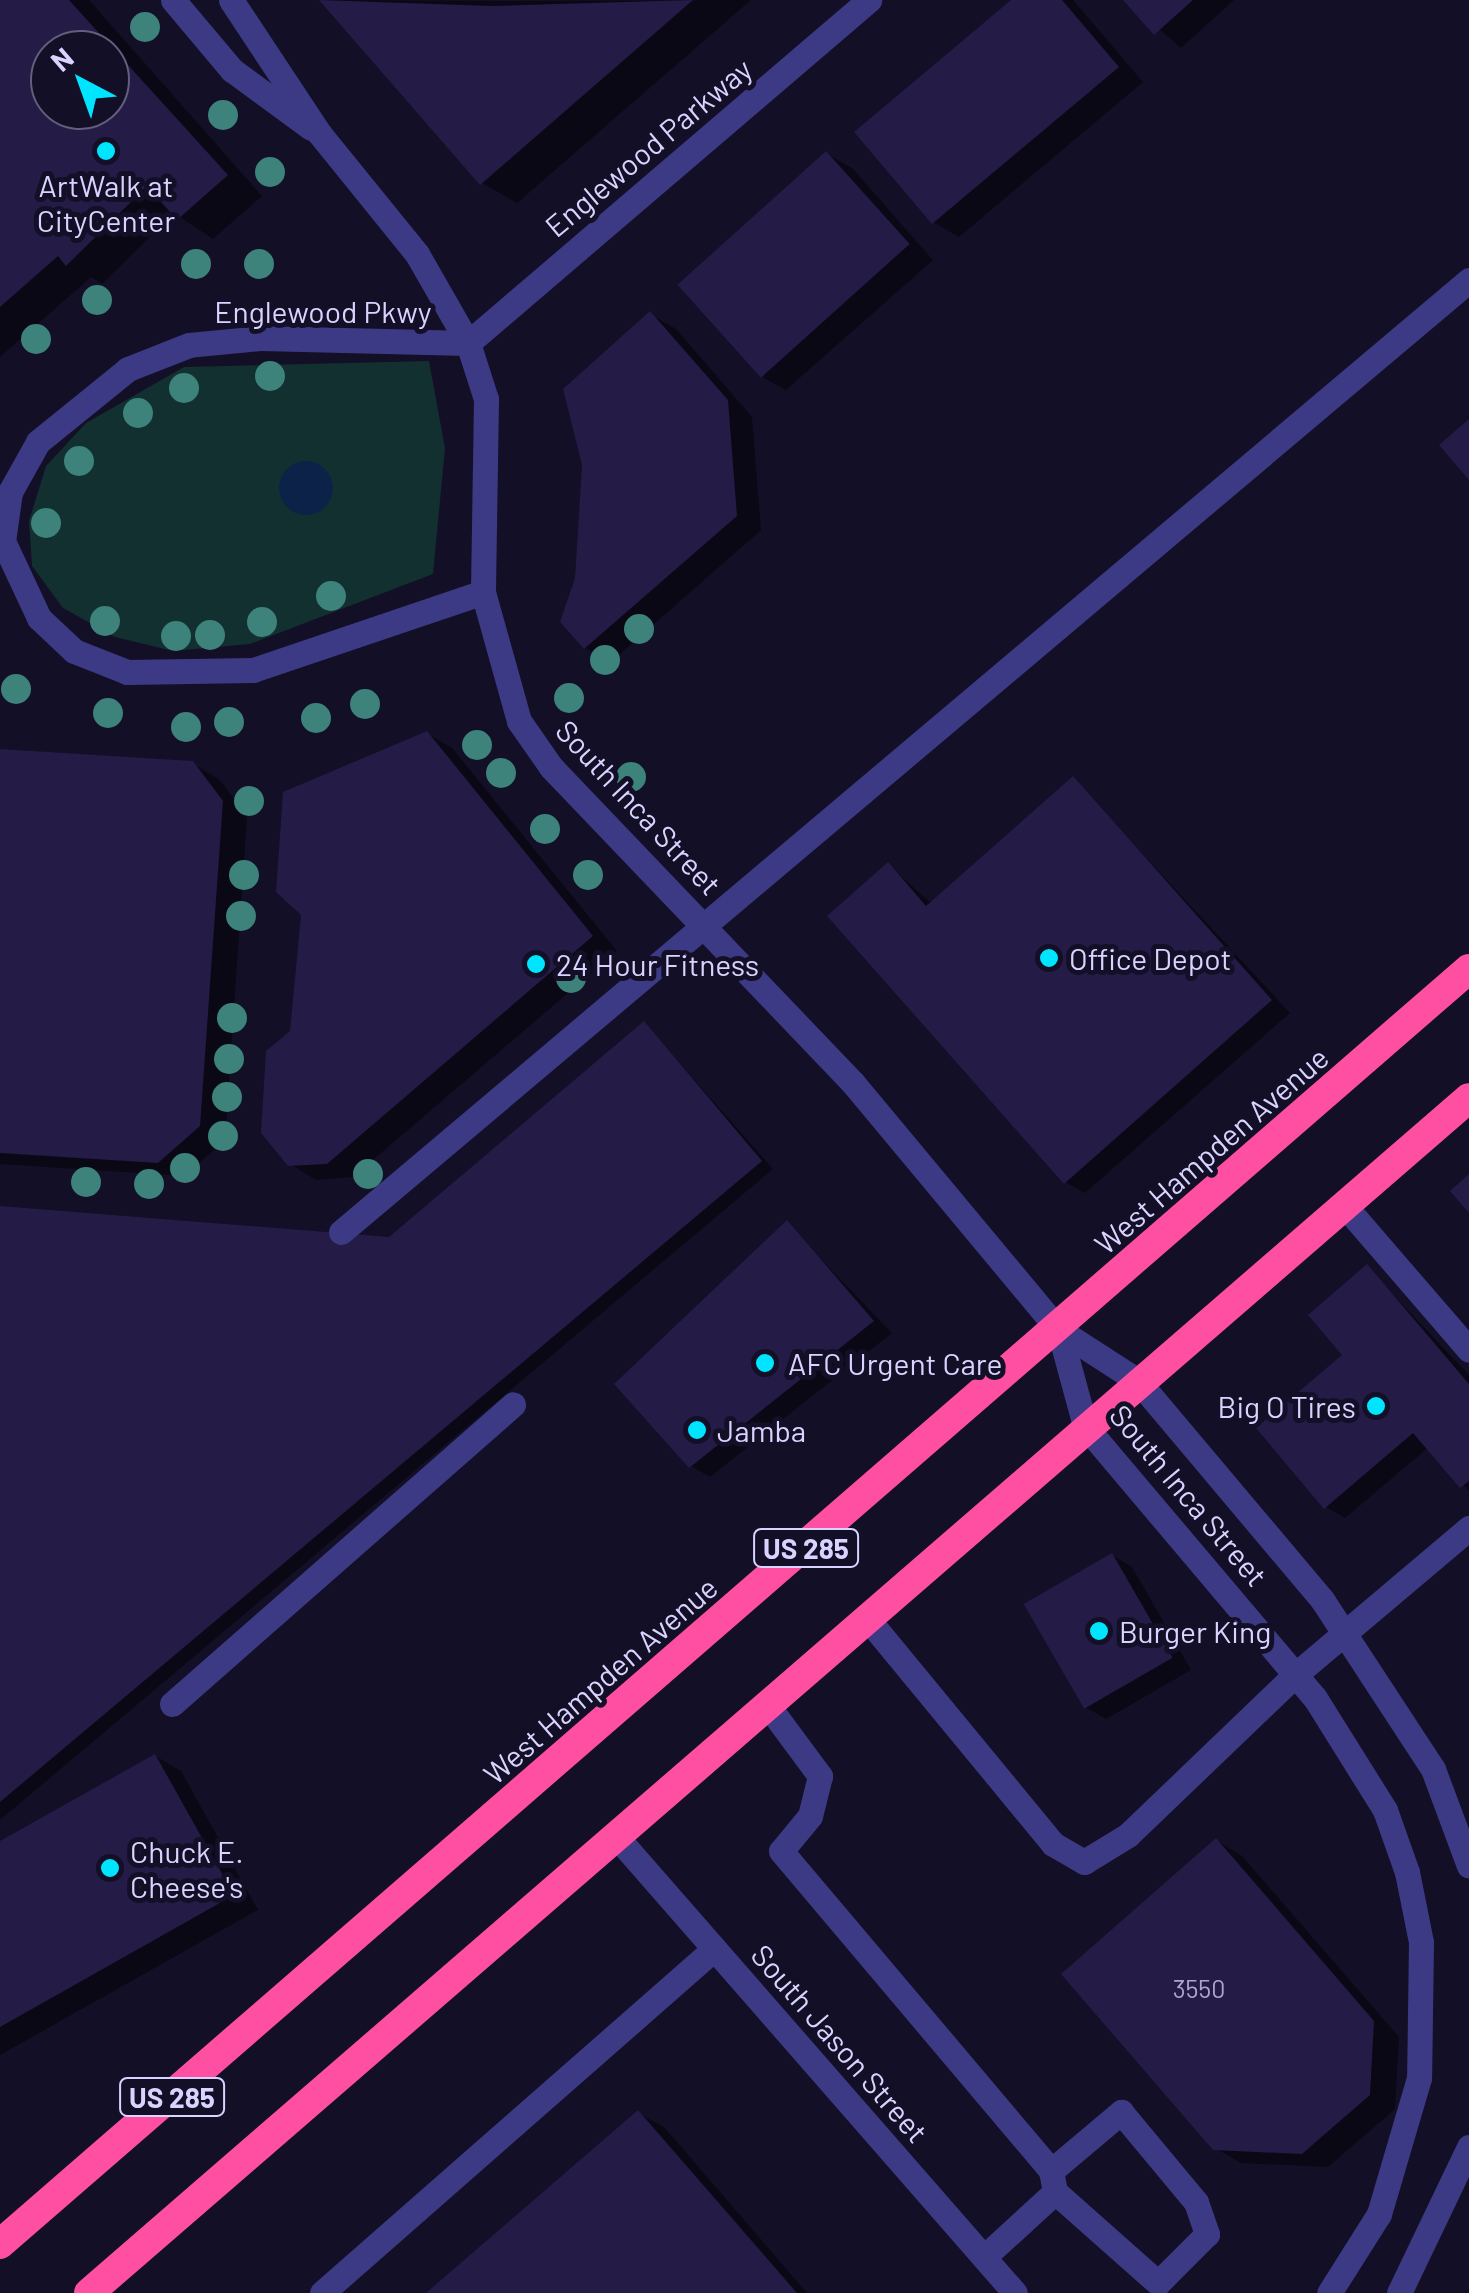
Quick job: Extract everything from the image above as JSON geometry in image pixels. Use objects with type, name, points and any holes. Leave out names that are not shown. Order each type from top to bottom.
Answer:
[{"type":"highway","name":"West Hampden Avenue","points":[[0,2242],[1059,1330],[1469,970]]},
{"type":"highway","name":"US 285","points":[[98,2286],[1085,1426],[1469,1098]]},
{"type":"street","name":"South Inca Street","points":[[172,0],[232,70],[319,134]]},
{"type":"street","name":"South Inca Street","points":[[231,0],[319,134],[406,237],[468,343],[486,400],[482,592],[519,721],[551,768],[853,1083],[1059,1330],[1138,1381],[1346,1632],[1433,1769],[1469,1866]]},
{"type":"street","name":"Englewood Parkway","points":[[468,343],[870,0]]},
{"type":"street","points":[[341,1232],[702,923],[885,779],[1469,280]]},
{"type":"street","name":"Englewood Pkwy","points":[[468,343],[260,338],[188,346],[128,369],[38,442],[10,492],[3,542],[39,618],[74,651],[127,672],[253,670],[482,592]]},
{"type":"street","points":[[1344,1205],[1469,1350]]},
{"type":"street","name":"South Inca Street","points":[[1059,1330],[1085,1426],[1295,1675],[1385,1810],[1421,1942],[1419,2078],[1405,2147],[1379,2214],[1328,2293]]},
{"type":"street","points":[[172,1704],[513,1404]]},
{"type":"street","points":[[866,1617],[1053,1844],[1084,1862],[1128,1835],[1295,1675],[1469,1528]]},
{"type":"street","points":[[766,1703],[820,1776],[810,1816],[781,1851],[1053,2182],[1158,2283],[1206,2234],[1196,2202],[1121,2112],[1053,2182],[984,2257]]},
{"type":"street","name":"South Jason Street","points":[[615,1835],[1015,2293]]},
{"type":"street","points":[[322,2293],[714,1948]]},
{"type":"street","points":[[1409,2289],[1469,2147]]},
{"type":"green space","points":[[429,361],[445,448],[433,574],[250,644],[173,651],[115,637],[63,608],[32,566],[29,521],[46,466],[86,423],[184,367]]},
{"type":"water","points":[[306,461],[325,469],[333,488],[325,507],[306,515],[287,507],[279,488],[287,469]]},
{"type":"building","name":"ArtWalk at CityCenter","points":[[0,0],[69,0],[96,30],[30,30],[30,130],[130,130],[130,67],[228,175],[177,220],[147,186],[66,266],[58,256],[0,307]]},
{"type":"building","points":[[319,0],[492,6],[693,0],[480,185]]},
{"type":"building","points":[[1011,0],[1062,0],[1119,67],[932,224],[854,132]]},
{"type":"building","points":[[1123,0],[1193,0],[1154,35]]},
{"type":"building","points":[[826,151],[910,244],[761,378],[677,285]]},
{"type":"building","points":[[650,311],[728,400],[737,516],[584,649],[560,622],[575,578],[582,465],[563,389]]},
{"type":"building","points":[[1469,419],[1469,480],[1439,445]]},
{"type":"building","points":[[427,731],[593,936],[327,1164],[288,1166],[261,1133],[266,1051],[290,1031],[301,915],[276,892],[283,792]]},
{"type":"building","points":[[0,749],[193,761],[223,801],[200,1126],[158,1163],[0,1153]]},
{"type":"building","name":"Office Depot","points":[[1073,776],[1272,1000],[1064,1184],[827,916],[888,862],[926,906]]},
{"type":"building","points":[[644,1021],[762,1161],[0,1802],[0,1206],[389,1237]]},
{"type":"building","points":[[1469,1174],[1469,1213],[1450,1191]]},
{"type":"building","points":[[787,1220],[874,1321],[689,1468],[614,1384]]},
{"type":"building","name":"Big O Tires","points":[[1367,1264],[1469,1384],[1469,1481],[1460,1488],[1413,1433],[1324,1509],[1256,1428],[1342,1355],[1308,1315]]},
{"type":"building","name":"Burger King","points":[[1112,1553],[1172,1658],[1084,1709],[1024,1604]]},
{"type":"building","name":"Chuck E. Cheese's","points":[[155,1754],[234,1895],[0,2027],[0,1841]]},
{"type":"building","points":[[1216,1838],[1374,2021],[1370,2095],[1302,2154],[1213,2150],[1061,1974]]},
{"type":"building","points":[[638,2110],[797,2293],[426,2293]]},
{"type":"place","name":"ArtWalk at CityCenter","points":[[106,151]]},
{"type":"place","name":"Office Depot","points":[[1049,958]]},
{"type":"place","name":"24 Hour Fitness","points":[[536,964]]},
{"type":"place","name":"AFC Urgent Care","points":[[765,1363]]},
{"type":"place","name":"Big O Tires","points":[[1376,1406]]},
{"type":"place","name":"Jamba","points":[[697,1430]]},
{"type":"place","name":"Burger King","points":[[1099,1631]]},
{"type":"place","name":"Chuck E. Cheese's","points":[[110,1868]]}]
